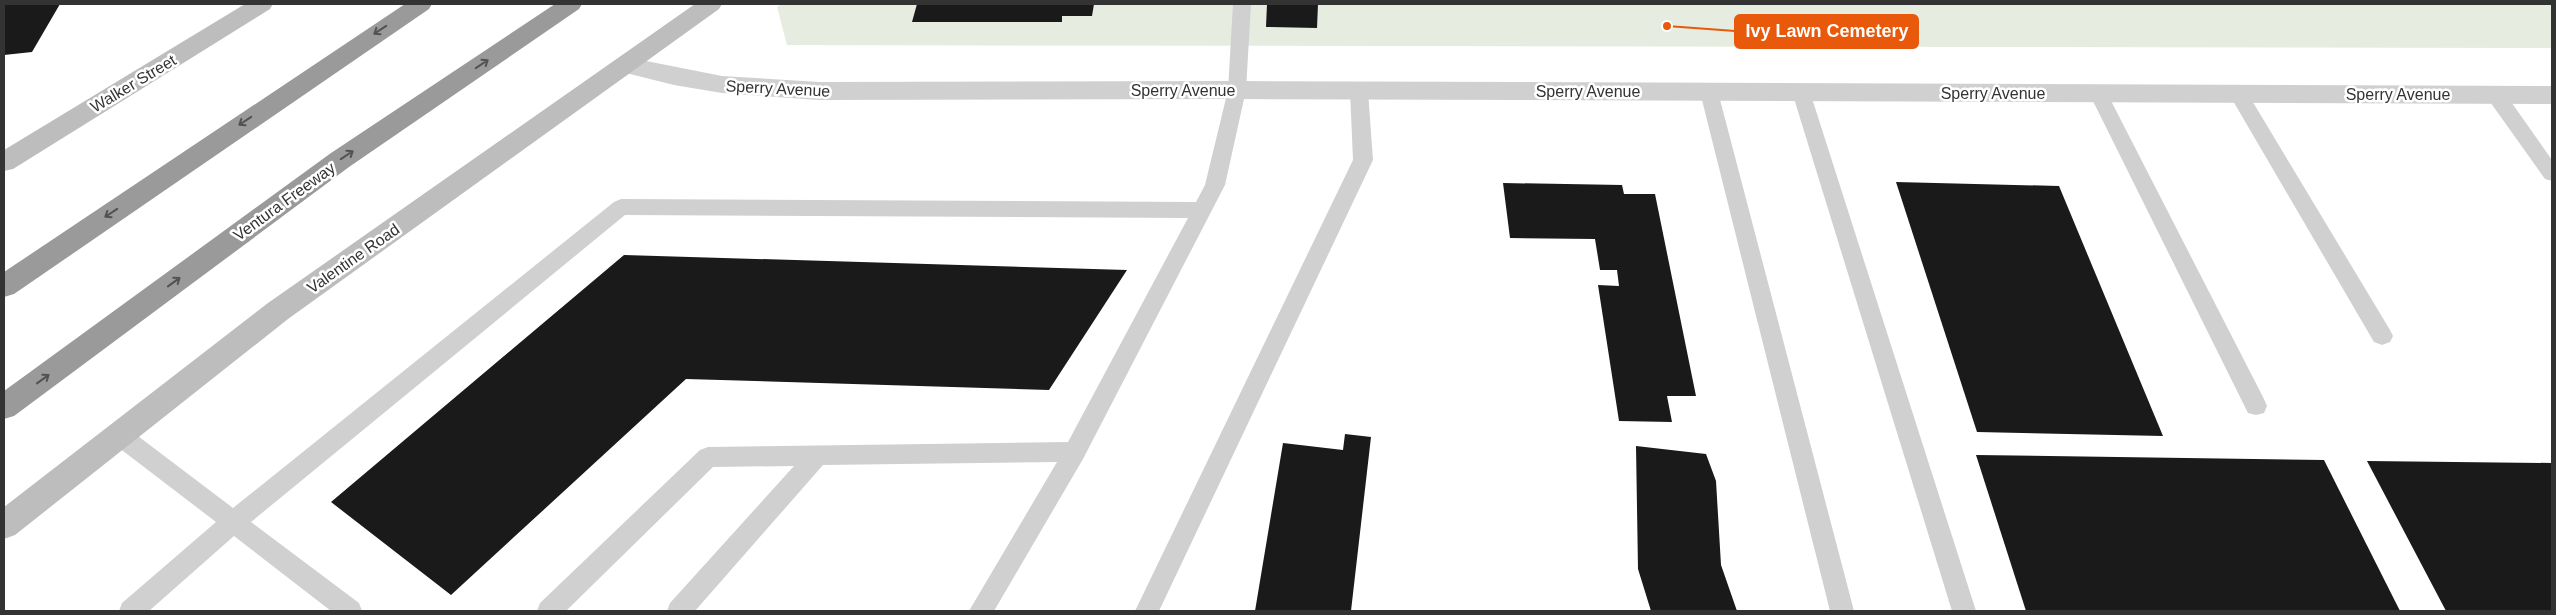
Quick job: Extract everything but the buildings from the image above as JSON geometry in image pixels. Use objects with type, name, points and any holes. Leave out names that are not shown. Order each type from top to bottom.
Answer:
[{"type":"highway","points":[[4,286],[421,4]]},
{"type":"highway","name":"Ventura Freeway","points":[[4,407],[340,160],[571,4]]},
{"type":"street","name":"Walker Street","points":[[4,162],[262,4]]},
{"type":"street","name":"Valentine Road","points":[[4,525],[118,434],[278,311],[711,4]]},
{"type":"street","name":"Sperry Avenue","points":[[626,65],[665,76],[707,83],[784,91],[1236,90],[2552,95]]},
{"type":"lane","points":[[980,611],[1075,452],[1215,185],[1236,90],[1242,4]]},
{"type":"lane","points":[[1147,611],[1362,160],[1359,91]]},
{"type":"lane","points":[[1709,92],[1842,611]]},
{"type":"lane","points":[[1801,92],[1964,611]]},
{"type":"lane","points":[[2098,93],[2256,406]]},
{"type":"lane","points":[[2238,94],[2382,336]]},
{"type":"lane","points":[[2495,94],[2552,174]]},
{"type":"lane","points":[[131,611],[233,522],[621,208],[1202,210]]},
{"type":"lane","points":[[118,434],[350,611]]},
{"type":"lane","points":[[549,611],[708,457],[1075,452]]},
{"type":"lane","points":[[679,611],[818,455]]},
{"type":"shaded area","points":[[782,4],[2552,4],[2552,48],[787,45],[777,7]]},
{"type":"place","name":"Ivy Lawn Cemetery","points":[[1667,26]]}]
